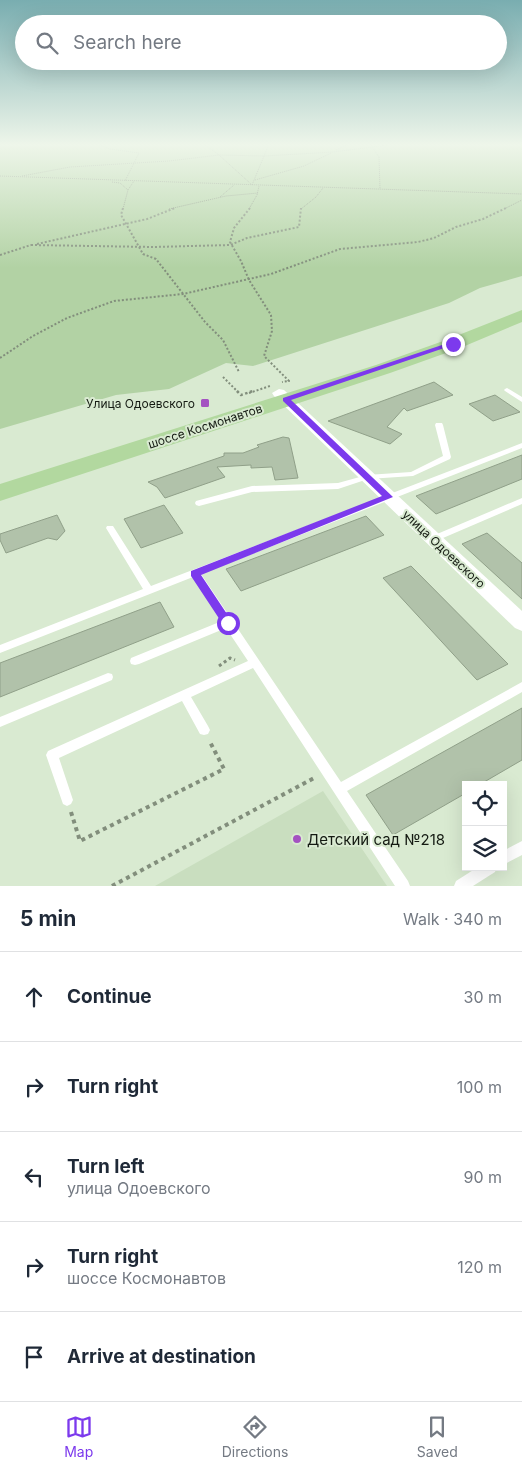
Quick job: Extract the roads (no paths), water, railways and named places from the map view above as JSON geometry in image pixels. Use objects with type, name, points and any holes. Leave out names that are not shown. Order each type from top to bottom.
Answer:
[{"type":"main road","name":"шоссе Космонавтов","points":[[0,493],[393,357],[522,307]]},
{"type":"main road","name":"шоссе Космонавтов","points":[[0,483],[453,344],[522,315]]},
{"type":"street","name":"улица Одоевского","points":[[282,396],[522,623]]},
{"type":"lane","points":[[508,390],[522,400]]},
{"type":"lane","points":[[199,503],[252,489],[338,486],[367,477],[413,474],[447,456],[438,425]]},
{"type":"lane","points":[[0,649],[522,445]]},
{"type":"lane","points":[[433,539],[522,502]]},
{"type":"lane","points":[[110,528],[149,591]]},
{"type":"lane","points":[[195,573],[403,886]]},
{"type":"lane","points":[[135,661],[228,623]]},
{"type":"lane","points":[[67,800],[52,755],[254,663]]},
{"type":"lane","points":[[0,722],[108,677]]},
{"type":"lane","points":[[338,789],[522,687]]},
{"type":"lane","points":[[184,695],[204,730]]},
{"type":"lane","points":[[507,856],[522,847]]},
{"type":"lane","points":[[461,886],[484,871]]},
{"type":"place","name":"Улица Одоевского","points":[[205,403]]},
{"type":"place","name":"Детский сад №218","points":[[297,839]]}]
